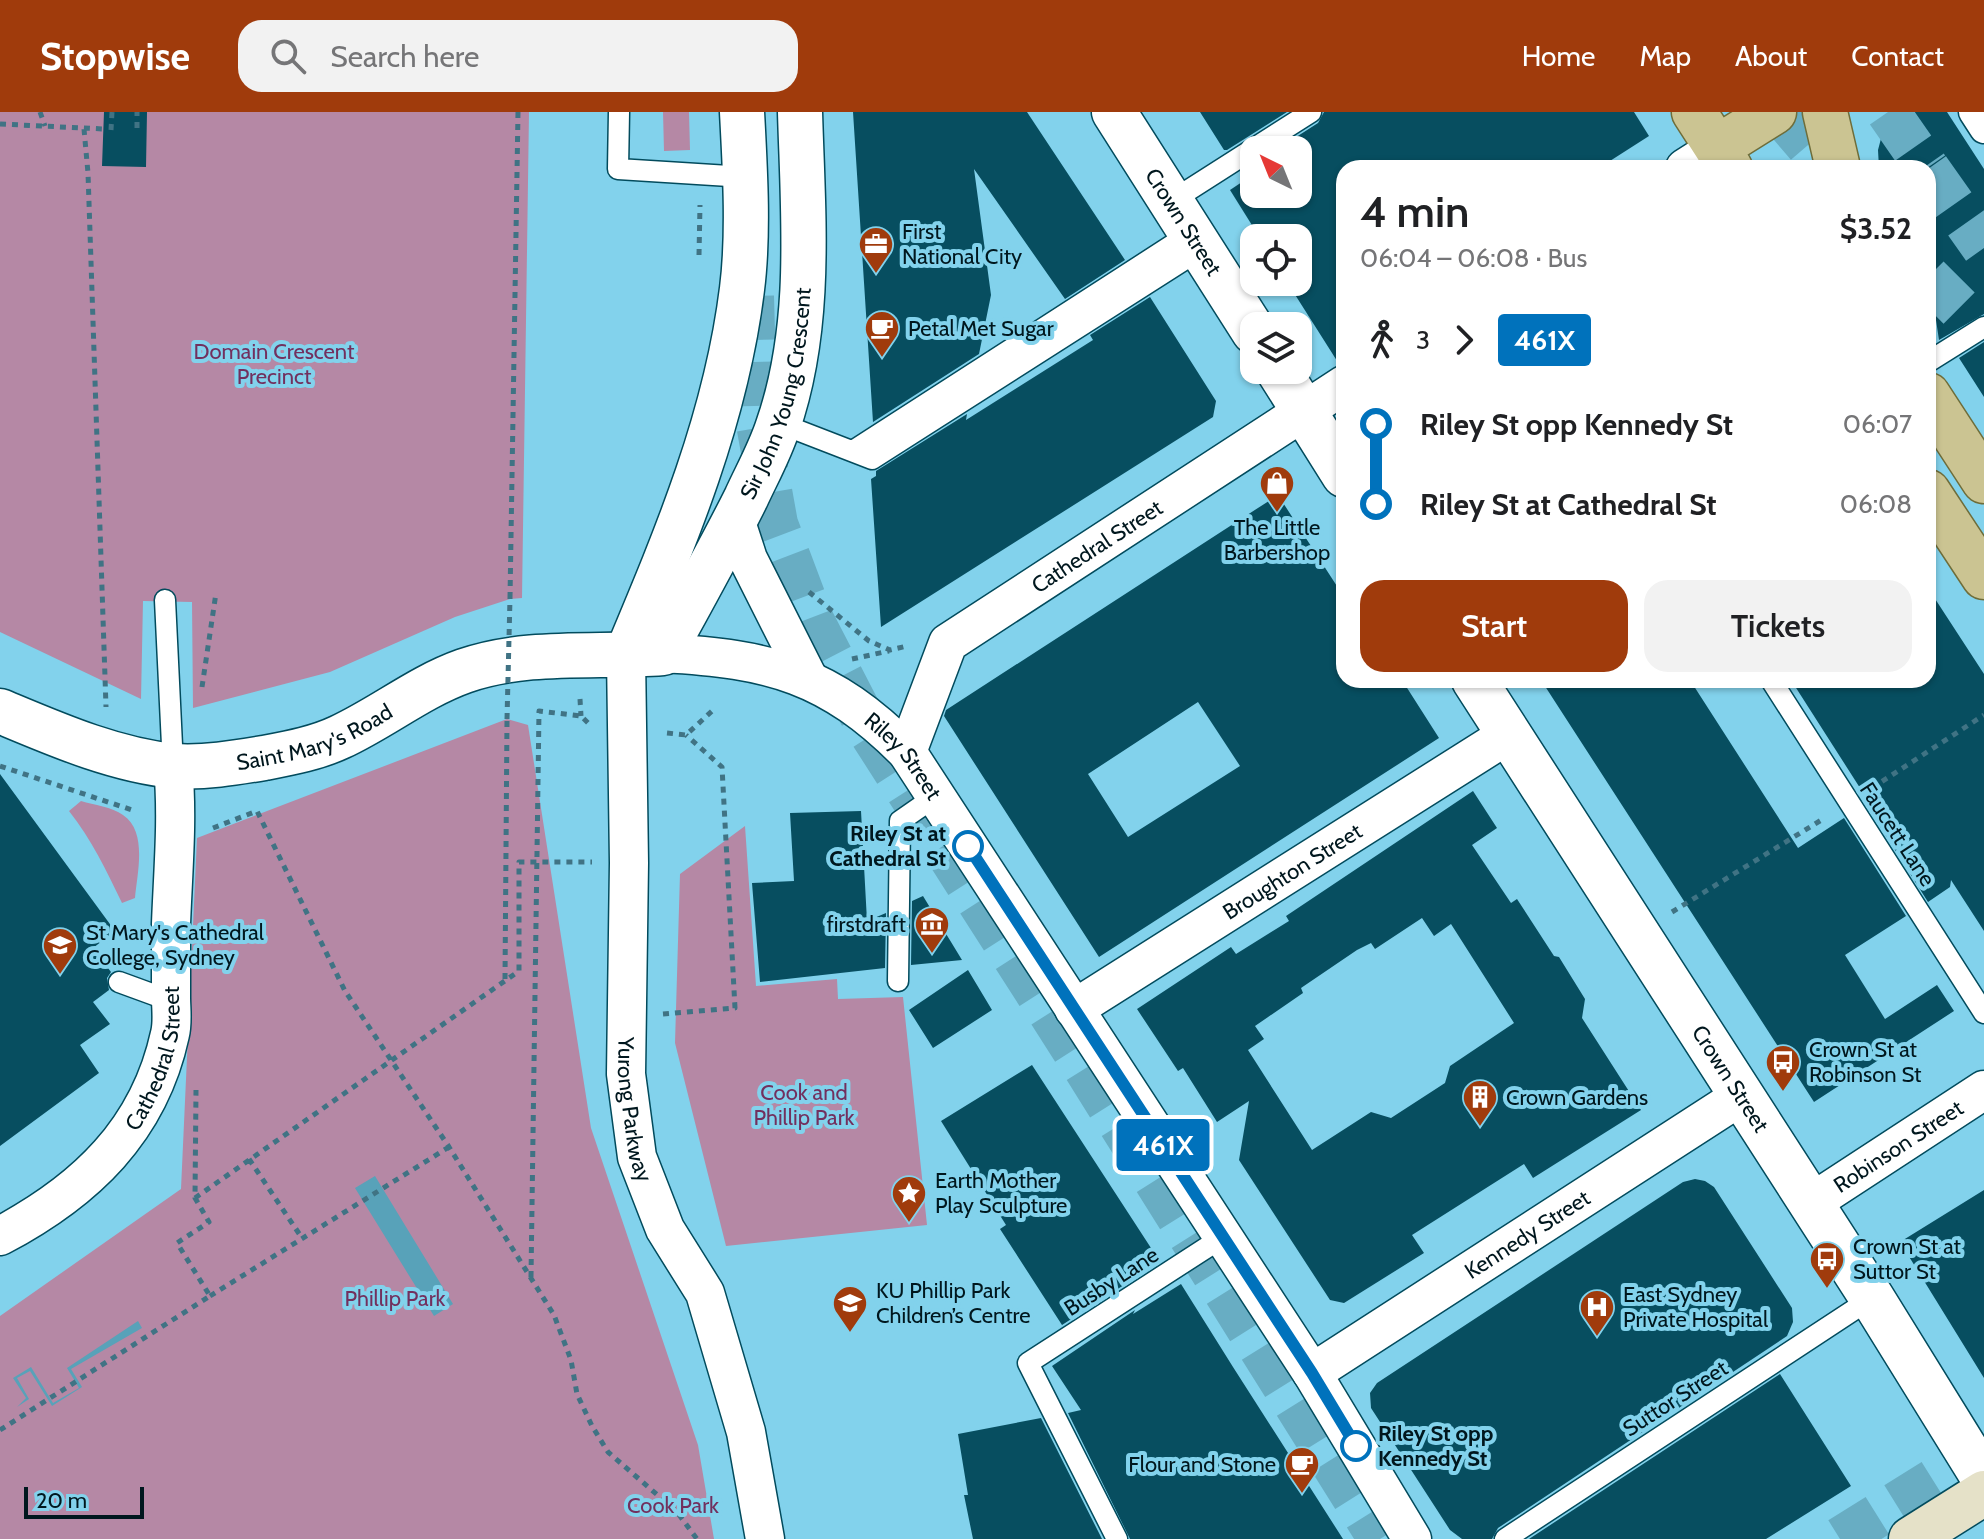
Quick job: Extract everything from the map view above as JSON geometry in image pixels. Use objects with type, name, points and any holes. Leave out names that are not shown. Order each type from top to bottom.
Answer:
[{"type":"main road","points":[[1707,149],[1774,112]]},
{"type":"main road","points":[[1825,112],[1836,160]]},
{"type":"main road","points":[[1936,407],[1984,481]]},
{"type":"main road","points":[[1936,504],[1984,577]]},
{"type":"main road","points":[[1911,1539],[1984,1493]]},
{"type":"street","points":[[644,654],[724,388],[743,287],[745,177],[742,112]]},
{"type":"street","points":[[745,177],[763,150],[766,112]]},
{"type":"street","name":"Sir John Young Crescent","points":[[644,654],[735,519],[779,423],[794,362],[802,302],[800,112]]},
{"type":"street","name":"Crown Street","points":[[1114,112],[1241,312]]},
{"type":"street","points":[[1973,112],[1984,129]]},
{"type":"street","points":[[1287,384],[1336,462]]},
{"type":"street","name":"Cathedral Street","points":[[948,643],[1336,390]]},
{"type":"street","points":[[735,519],[748,559],[808,678]]},
{"type":"street","points":[[907,752],[948,643]]},
{"type":"street","name":"Riley Street","points":[[644,654],[735,661],[808,678],[859,708],[907,752],[1312,1373],[1412,1539]]},
{"type":"street","name":"Saint Mary's Road","points":[[0,711],[69,739],[118,754],[173,766],[231,764],[293,753],[339,738],[433,684],[466,670],[518,658],[644,654]]},
{"type":"street","name":"Yurong Parkway","points":[[644,654],[629,863],[626,1074],[637,1157],[665,1229],[705,1293],[746,1432],[765,1539]]},
{"type":"street","name":"Crown Street","points":[[1479,688],[1872,1298],[1984,1479]]},
{"type":"street","name":"Broughton Street","points":[[1074,1009],[1509,734]]},
{"type":"street","name":"Cathedral Street","points":[[0,1236],[70,1193],[100,1166],[126,1135],[153,1088],[171,1031],[176,798],[173,766]]},
{"type":"street","name":"Robinson Street","points":[[1811,1203],[1984,1090]]},
{"type":"street","name":"Kennedy Street","points":[[1312,1373],[1741,1096]]},
{"type":"lane","points":[[619,112],[618,169],[745,177]]},
{"type":"lane","points":[[779,423],[853,451],[1187,228],[1311,112]]},
{"type":"lane","points":[[1936,357],[1984,327]]},
{"type":"lane","points":[[165,600],[173,766]]},
{"type":"lane","name":"Faucett Lane","points":[[1776,688],[1984,1013]]},
{"type":"lane","points":[[898,981],[900,821],[936,796]]},
{"type":"lane","points":[[119,982],[171,1001]]},
{"type":"lane","name":"Busby Lane","points":[[1117,1539],[1028,1363],[1223,1237]]},
{"type":"lane","name":"Suttor Street","points":[[1505,1539],[1872,1298]]},
{"type":"path","points":[[40,112],[45,127]]},
{"type":"path","points":[[0,124],[108,129],[112,112]]},
{"type":"path","points":[[137,112],[137,128]]},
{"type":"path","points":[[505,980],[518,112]]},
{"type":"path","points":[[84,129],[106,707]]},
{"type":"path","points":[[699,268],[700,174]]},
{"type":"path","points":[[799,587],[813,594],[869,641],[890,650]]},
{"type":"path","points":[[201,694],[216,593]]},
{"type":"path","points":[[861,656],[914,644],[948,643]]},
{"type":"path","points":[[580,699],[581,716]]},
{"type":"path","points":[[531,1278],[539,711],[581,716],[596,731]]},
{"type":"path","points":[[686,735],[712,711]]},
{"type":"path","points":[[1637,934],[1984,715]]},
{"type":"path","points":[[627,1018],[735,1008],[722,767],[686,735],[662,732]]},
{"type":"path","points":[[0,766],[138,812]]},
{"type":"path","points":[[198,833],[257,811],[345,991],[449,1147],[554,1315],[571,1360],[577,1394],[592,1426],[608,1452],[677,1512],[697,1539]]},
{"type":"path","points":[[195,1198],[519,971],[519,862],[585,862]]},
{"type":"path","points":[[196,1087],[195,1198],[209,1222],[177,1243],[210,1296]]},
{"type":"path","points":[[0,1430],[449,1147]]},
{"type":"path","points":[[249,1159],[302,1238]]},
{"type":"green space","name":"Domain Crescent Precinct","points":[[0,112],[529,112],[522,598],[455,617],[330,672],[193,708],[192,602],[143,601],[141,699],[0,632]]},
{"type":"green space","points":[[663,112],[689,112],[690,150],[664,151]]},
{"type":"green space","name":"Phillip Park","points":[[507,719],[528,725],[591,1128],[698,1445],[714,1539],[0,1539],[0,1316],[181,1189],[197,838]]},
{"type":"green space","points":[[81,801],[114,810],[131,822],[136,832],[139,854],[135,898],[122,903],[92,844],[69,811]]},
{"type":"green space","name":"Cook and Phillip Park","points":[[745,826],[756,986],[837,979],[838,999],[903,997],[927,1225],[726,1246],[675,1043],[680,874]]},
{"type":"water","points":[[375,1176],[453,1304],[434,1316],[355,1188]]},
{"type":"water","points":[[138,1321],[142,1328],[71,1369],[82,1387],[52,1406],[30,1371],[17,1378],[29,1399],[17,1407],[26,1398],[13,1378],[31,1367],[53,1403],[79,1388],[67,1368]]},
{"type":"building","points":[[104,112],[147,112],[146,167],[102,166]]},
{"type":"building","points":[[853,112],[1027,112],[1125,260],[1065,299],[974,169],[991,295],[979,354],[873,422]]},
{"type":"building","points":[[1200,112],[1287,112],[1249,136],[1240,136],[1240,142],[1224,150]]},
{"type":"building","points":[[1324,112],[1634,112],[1649,136],[1612,160],[1336,160],[1336,359],[1312,321],[1312,312],[1306,312],[1296,296],[1312,296],[1312,224],[1251,224],[1241,208],[1312,208],[1312,136],[1298,136],[1318,123]]},
{"type":"building","points":[[1899,112],[1947,112],[1984,169],[1984,314],[1939,340],[1936,320],[1936,160],[1879,160],[1883,131]]},
{"type":"building","points":[[1240,183],[1240,206],[1230,190]]},
{"type":"building","points":[[1150,297],[1216,401],[1213,417],[881,627],[871,479],[876,476],[876,471],[967,414],[966,420],[1093,340],[1090,335]]},
{"type":"building","points":[[1984,342],[1984,397],[1959,358]]},
{"type":"building","points":[[1278,495],[1336,585],[1336,688],[1407,688],[1439,738],[1099,957],[944,716],[946,710]],"holes":[[[1198,702],[1240,766],[1128,837],[1088,774]]]},
{"type":"building","points":[[1936,600],[1984,674],[1984,931],[1951,880],[1950,887],[1928,902],[1866,804],[1869,802],[1796,688],[1936,688]]},
{"type":"building","points":[[1546,688],[1695,688],[1798,848],[1844,818],[1906,916],[1845,955],[1885,1019],[1937,985],[1954,1011],[1814,1102]]},
{"type":"building","name":"St Mary's Cathedral College, Sydney","points":[[0,774],[115,931],[93,948],[111,972],[107,978],[109,990],[93,1002],[110,1024],[80,1045],[99,1073],[0,1146]]},
{"type":"building","points":[[1473,791],[1497,828],[1472,845],[1511,903],[1517,899],[1554,956],[1559,957],[1585,999],[1582,1018],[1641,1110],[1533,1178],[1524,1164],[1412,1235],[1424,1253],[1344,1303],[1330,1300],[1239,1160],[1249,1101],[1217,1122],[1183,1068],[1178,1071],[1137,1009],[1231,947],[1236,954],[1289,921],[1286,916]],"holes":[[[1422,918],[1434,936],[1451,924],[1514,1023],[1450,1066],[1445,1083],[1391,1118],[1371,1112],[1312,1150],[1248,1050],[1264,1039],[1255,1026],[1303,993],[1301,988],[1357,950],[1371,943],[1375,949]]]},
{"type":"building","points":[[861,811],[867,921],[886,913],[885,968],[760,982],[752,883],[794,881],[790,813]]},
{"type":"building","points":[[923,896],[962,960],[911,965],[912,901]]},
{"type":"building","points":[[968,970],[992,1010],[933,1048],[909,1010]]},
{"type":"building","points":[[1032,1065],[1151,1248],[1144,1272],[1062,1325],[1000,1229],[1006,1225],[941,1121]]},
{"type":"building","name":"East Sydney Private Hospital","points":[[1695,1179],[1714,1187],[1792,1308],[1793,1322],[1787,1336],[1498,1528],[1492,1539],[1462,1539],[1450,1530],[1371,1408],[1370,1393],[1377,1383],[1683,1182]]},
{"type":"building","points":[[1984,1190],[1984,1378],[1900,1242]]},
{"type":"building","points":[[1181,1284],[1343,1539],[1130,1539],[1068,1413],[1081,1410],[1052,1366],[1135,1310],[1133,1314]]},
{"type":"building","points":[[1780,1374],[1851,1486],[1766,1539],[1529,1539]]},
{"type":"building","points":[[1041,1418],[1102,1539],[973,1539],[964,1495],[968,1495],[958,1434]]},
{"type":"tunnel","points":[[1779,112],[1820,160]]},
{"type":"tunnel","points":[[1888,112],[1921,160]]},
{"type":"tunnel","points":[[1936,180],[1984,248]]},
{"type":"tunnel","points":[[1936,285],[1984,333]]},
{"type":"tunnel","points":[[752,296],[755,407],[776,524],[813,622],[869,730],[1380,1539]]},
{"type":"tunnel","points":[[1840,1539],[1984,1449]]},
{"type":"bus line","name":"461X","points":[[968,846],[1312,1373],[1356,1446]]},
{"type":"place","name":"First National City","points":[[876,275]]},
{"type":"place","name":"Petal Met Sugar","points":[[882,359]]},
{"type":"place","name":"The Little Barbershop","points":[[1277,514]]},
{"type":"place","name":"Riley St at Cathedral St","points":[[968,846]]},
{"type":"place","name":"firstdraft","points":[[932,955]]},
{"type":"place","name":"St Mary's Cathedral College, Sydney","points":[[60,976]]},
{"type":"place","name":"Crown St at Robinson St","points":[[1783,1093]]},
{"type":"place","name":"Crown Gardens","points":[[1480,1128]]},
{"type":"place","name":"Earth Mother Play Sculpture","points":[[909,1224]]},
{"type":"place","name":"Crown St at Suttor St","points":[[1827,1290]]},
{"type":"place","name":"KU Phillip Park Children’s Centre","points":[[850,1334]]},
{"type":"place","name":"East Sydney Private Hospital","points":[[1597,1338]]},
{"type":"place","name":"Riley St opp Kennedy St","points":[[1356,1446]]},
{"type":"place","name":"Flour and Stone","points":[[1302,1495]]},
{"type":"park label","name":"Cook Park","points":[[673,1505]]}]
